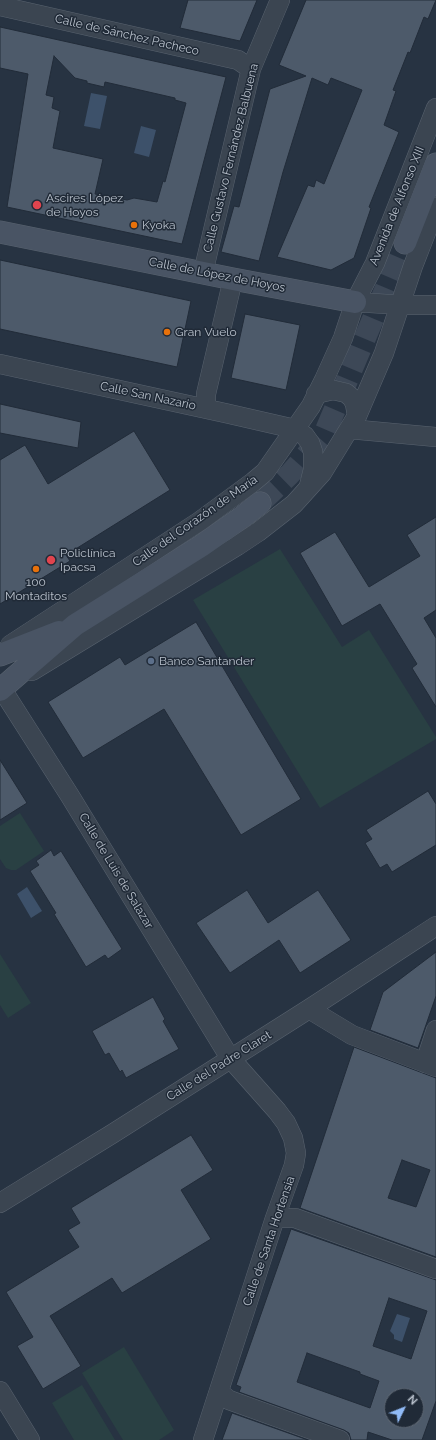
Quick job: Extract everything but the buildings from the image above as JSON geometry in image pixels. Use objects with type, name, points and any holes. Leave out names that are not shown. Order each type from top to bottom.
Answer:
[{"type":"street","name":"Calle Gustavo Fernández Balbuena","points":[[203,273],[251,69],[280,0]]},
{"type":"street","name":"Calle de Sánchez Pacheco","points":[[0,6],[238,60],[251,69]]},
{"type":"street","name":"Avenida de Alfonso XIII","points":[[355,302],[375,263],[436,108]]},
{"type":"street","name":"Avenida de Alfonso XIII","points":[[405,244],[436,164]]},
{"type":"street","points":[[1,688],[237,546],[294,504],[308,489],[328,464],[353,422],[384,352],[413,266],[436,207]]},
{"type":"street","name":"Calle de López de Hoyos","points":[[0,232],[355,302],[401,305],[436,305]]},
{"type":"street","points":[[206,408],[206,394],[233,279]]},
{"type":"street","name":"Calle del Corazón de María","points":[[0,651],[200,521],[265,472],[311,406],[343,338],[355,302]]},
{"type":"street","name":"Calle San Nazario","points":[[0,364],[206,408],[295,429]]},
{"type":"street","points":[[316,394],[333,390],[346,393],[352,398],[355,404],[353,422]]},
{"type":"street","points":[[353,422],[436,437]]},
{"type":"street","points":[[295,429],[305,436],[313,452],[312,470],[308,489]]},
{"type":"street","name":"Calle del Corazón de María","points":[[1,688],[75,625],[201,546],[260,503]]},
{"type":"street","name":"Calle del Corazón de María","points":[[0,655],[75,625]]},
{"type":"street","name":"Calle de Luis de Salazar","points":[[1,688],[70,796],[230,1058]]},
{"type":"street","name":"Calle del Padre Claret","points":[[0,1203],[309,1009],[436,926]]},
{"type":"street","points":[[309,1009],[352,1036],[430,1065],[436,1030]]},
{"type":"street","name":"Calle de Santa Hortensia","points":[[203,1440],[294,1165],[296,1153],[293,1138],[277,1110],[230,1058]]},
{"type":"street","points":[[276,1218],[295,1218],[436,1269]]},
{"type":"street","points":[[0,1391],[30,1440]]},
{"type":"street","points":[[219,1392],[229,1400],[340,1440]]},
{"type":"green space","points":[[280,549],[342,647],[369,630],[436,737],[436,739],[320,808],[193,600]]},
{"type":"green space","points":[[20,813],[44,851],[16,870],[11,870],[6,868],[0,859],[0,826]]},
{"type":"green space","points":[[0,954],[31,1003],[8,1018],[0,1005]]},
{"type":"green space","points":[[124,1347],[174,1430],[159,1440],[123,1440],[82,1373]]},
{"type":"green space","points":[[82,1385],[115,1440],[74,1440],[52,1403]]},
{"type":"water","points":[[91,93],[107,96],[100,129],[84,126]]},
{"type":"water","points":[[141,126],[156,130],[149,157],[134,153]]},
{"type":"water","points":[[27,887],[42,911],[31,918],[17,894]]},
{"type":"water","points":[[397,1314],[410,1318],[402,1342],[394,1339],[394,1335],[390,1331]]},
{"type":"tunnel","points":[[260,503],[289,475],[324,435],[405,243]]},
{"type":"place","name":"Ascires López de Hoyos","points":[[37,205]]},
{"type":"place","name":"Kyoka","points":[[134,225]]},
{"type":"place","name":"Gran Vuelo","points":[[167,332]]},
{"type":"place","name":"Policlínica Ipacsa","points":[[51,560]]},
{"type":"place","name":"100 Montaditos","points":[[36,569]]},
{"type":"place","name":"Banco Santander","points":[[151,661]]}]
